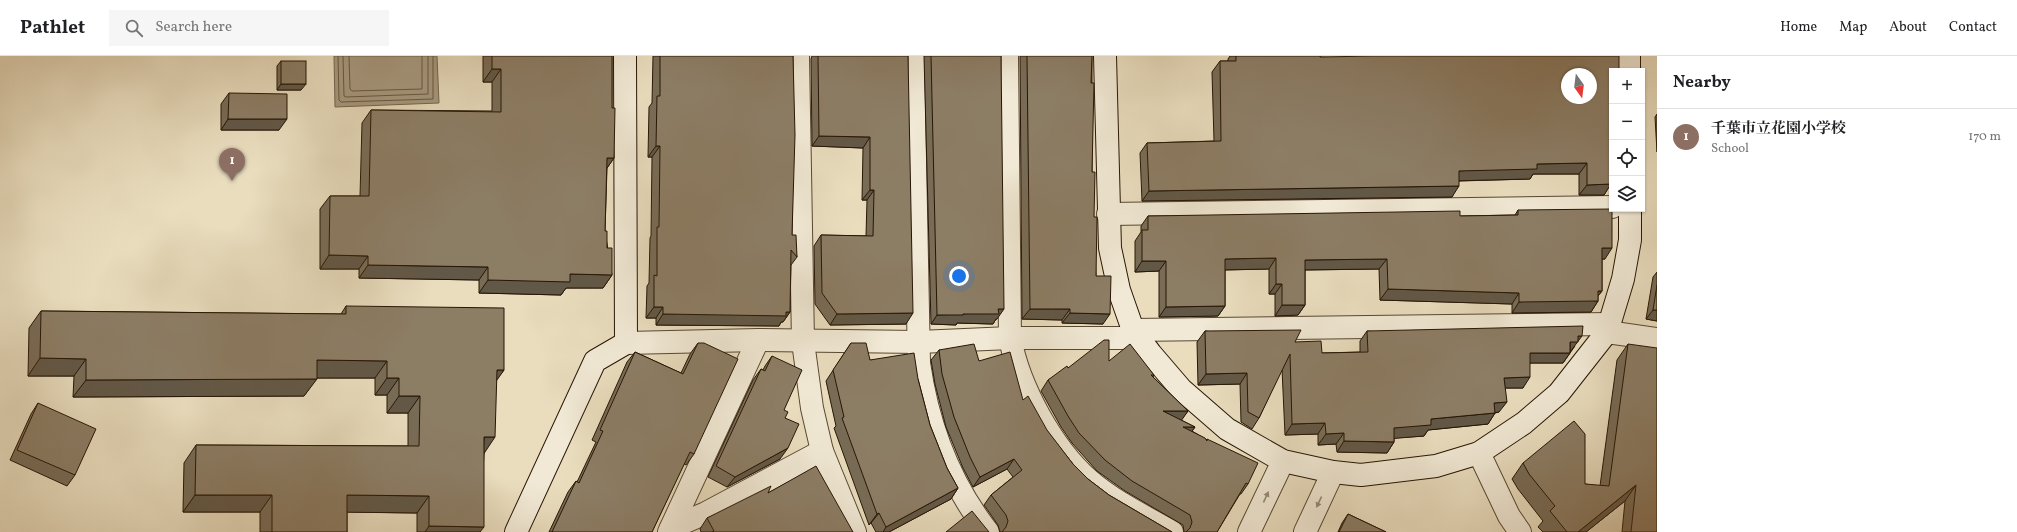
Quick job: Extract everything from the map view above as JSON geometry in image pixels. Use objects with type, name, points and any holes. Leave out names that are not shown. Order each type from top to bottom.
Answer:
[{"type":"street","points":[[625,56],[626,343]]},
{"type":"street","points":[[798,56],[803,342],[812,408],[822,451],[855,532]]},
{"type":"street","points":[[913,56],[919,363],[923,393],[939,447],[962,496],[988,532]]},
{"type":"street","points":[[1007,56],[1010,338],[1013,355],[1020,377],[1054,437],[1071,461],[1090,480],[1112,496],[1172,532]]},
{"type":"street","points":[[1105,56],[1110,248],[1120,290],[1136,334],[1181,389],[1227,429],[1283,461],[1333,472],[1361,475],[1436,466],[1479,453],[1524,423],[1559,393],[1608,328],[1623,279],[1630,240],[1630,212]]},
{"type":"street","points":[[1629,56],[1629,68]]},
{"type":"street","points":[[1108,214],[1609,207]]},
{"type":"street","points":[[516,532],[596,361],[626,343],[758,340],[803,342],[919,342],[1136,334],[1608,328],[1657,339]]},
{"type":"street","points":[[670,530],[758,340]]},
{"type":"street","points":[[670,530],[706,513],[822,451]]},
{"type":"street","points":[[1479,453],[1509,516],[1520,532]]},
{"type":"street","points":[[1249,532],[1283,461]]},
{"type":"street","points":[[1305,532],[1333,472]]},
{"type":"water","points":[[334,56],[437,56],[439,103],[335,107]]},
{"type":"building","points":[[492,56],[612,56],[612,108],[615,108],[614,158],[607,158],[605,231],[607,231],[607,248],[612,248],[612,275],[570,274],[570,282],[488,280],[488,267],[368,265],[368,256],[329,255],[330,196],[369,196],[371,110],[501,112],[501,69],[492,69]]},
{"type":"building","points":[[660,56],[793,56],[795,135],[792,235],[796,235],[797,257],[791,250],[790,312],[786,312],[786,316],[663,314],[663,307],[654,307],[654,275],[657,276],[657,227],[659,227],[660,146],[656,146],[657,96],[660,96]]},
{"type":"building","points":[[818,56],[908,56],[913,313],[837,314],[822,293],[821,235],[873,236],[874,190],[870,190],[870,137],[819,136]]},
{"type":"building","points":[[931,56],[1001,56],[1004,309],[998,309],[999,314],[937,315]]},
{"type":"building","points":[[1027,56],[1092,56],[1091,83],[1094,83],[1092,172],[1095,172],[1094,217],[1097,217],[1096,276],[1111,276],[1110,314],[1070,313],[1070,309],[1030,309]]},
{"type":"building","points":[[1236,56],[1619,56],[1619,68],[1609,68],[1609,184],[1587,185],[1587,163],[1537,164],[1537,169],[1459,171],[1459,186],[1149,191],[1147,143],[1221,141],[1220,61],[1236,61]]},
{"type":"building","points":[[281,61],[306,61],[306,84],[281,84]]},
{"type":"building","points":[[229,93],[287,94],[287,119],[228,119]]},
{"type":"building","points":[[1609,209],[1609,212],[1612,212],[1612,248],[1602,248],[1602,291],[1598,291],[1598,301],[1519,302],[1519,293],[1388,289],[1387,259],[1305,260],[1305,305],[1282,305],[1282,284],[1276,284],[1276,258],[1225,259],[1225,306],[1166,307],[1166,261],[1142,261],[1142,230],[1148,230],[1148,216],[1460,211],[1460,216],[1518,215],[1518,210]]},
{"type":"building","points":[[1657,285],[1657,310],[1653,310]]},
{"type":"building","points":[[346,306],[504,308],[504,370],[497,370],[495,437],[484,437],[484,527],[429,526],[429,496],[347,495],[347,532],[272,532],[272,495],[195,495],[196,445],[419,446],[420,396],[399,396],[399,378],[387,378],[387,361],[317,360],[317,379],[86,380],[86,359],[40,358],[41,311],[346,314]]},
{"type":"building","points":[[1583,326],[1582,336],[1578,336],[1578,342],[1570,342],[1570,353],[1530,353],[1530,377],[1504,378],[1507,402],[1494,403],[1495,413],[1431,419],[1431,425],[1394,428],[1394,442],[1344,441],[1344,433],[1326,434],[1325,423],[1292,424],[1290,354],[1259,418],[1248,412],[1247,373],[1206,374],[1205,331],[1301,330],[1295,342],[1321,341],[1322,353],[1368,352],[1367,331]]},
{"type":"building","points":[[1104,340],[1109,340],[1109,361],[1130,344],[1154,375],[1151,375],[1188,411],[1163,411],[1195,427],[1183,427],[1205,438],[1207,441],[1207,439],[1258,463],[1248,484],[1246,483],[1217,532],[1186,532],[1190,528],[1192,522],[1190,515],[1132,481],[1105,460],[1079,433],[1068,416],[1048,380],[1067,366],[1068,368]]},
{"type":"building","points":[[698,343],[704,343],[738,359],[694,454],[690,452],[652,532],[552,532],[576,481],[579,483],[603,431],[600,430],[635,352],[683,374]]},
{"type":"building","points":[[851,343],[866,343],[870,360],[914,353],[918,379],[930,425],[947,468],[958,488],[886,527],[879,513],[877,514],[842,418],[844,417],[833,370]]},
{"type":"building","points":[[974,344],[979,361],[1010,352],[1023,400],[1028,396],[1047,430],[1073,464],[1088,479],[1109,495],[1172,532],[1002,532],[1008,521],[1006,515],[991,495],[1022,470],[1014,459],[980,477],[970,457],[954,417],[942,374],[939,350]]},
{"type":"building","points":[[1628,344],[1657,348],[1657,532],[1631,532],[1636,485],[1578,532],[1567,532],[1550,511],[1555,506],[1529,474],[1523,463],[1574,421],[1585,434],[1585,484],[1609,486]]},
{"type":"building","points":[[772,356],[802,370],[784,410],[788,412],[785,418],[799,424],[788,448],[735,477],[716,466],[761,369],[765,371]]},
{"type":"building","points":[[38,403],[96,429],[75,475],[17,450]]},
{"type":"building","points":[[816,466],[853,532],[712,532],[714,531],[707,518],[771,486],[768,493]]},
{"type":"building","points":[[972,511],[989,532],[946,532]]},
{"type":"building","points":[[1348,514],[1386,532],[1339,532]]},
{"type":"place","name":"千葉市立花園小学校","points":[[232,181]]}]
